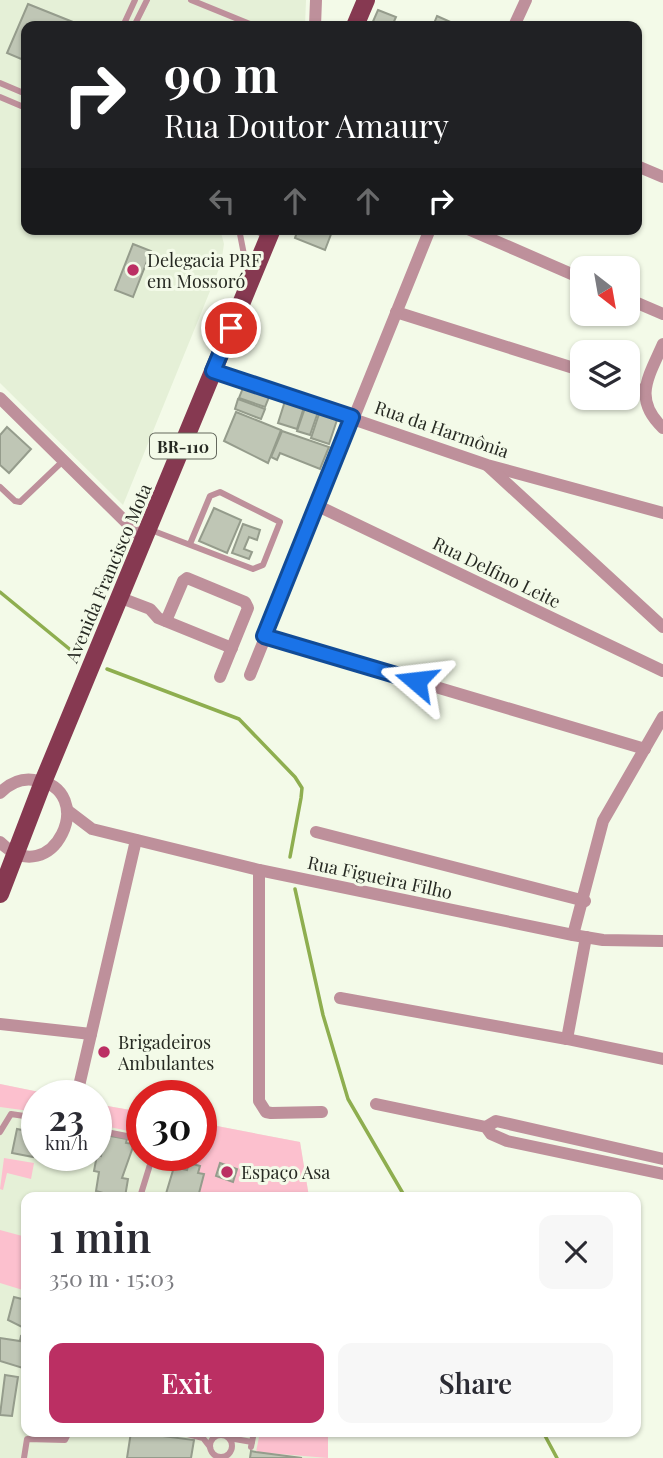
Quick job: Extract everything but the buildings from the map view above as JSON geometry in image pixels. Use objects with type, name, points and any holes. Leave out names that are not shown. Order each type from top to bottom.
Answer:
[{"type":"main road","points":[[357,21],[366,0]]},
{"type":"main road","name":"Avenida Francisco Mota","points":[[0,894],[43,782],[148,535],[269,235]]},
{"type":"street","points":[[314,21],[316,0]]},
{"type":"street","points":[[516,21],[526,0]]},
{"type":"street","points":[[642,168],[663,177]]},
{"type":"street","points":[[250,675],[316,505],[428,235]]},
{"type":"street","points":[[482,235],[570,273]]},
{"type":"street","points":[[640,304],[663,314]]},
{"type":"street","points":[[396,312],[570,367]]},
{"type":"street","points":[[663,344],[644,391],[654,419],[663,428]]},
{"type":"street","name":"Rua da Harmônia","points":[[213,371],[487,465],[663,513]]},
{"type":"street","points":[[640,390],[644,391]]},
{"type":"street","points":[[0,398],[148,535]]},
{"type":"street","points":[[487,465],[663,627]]},
{"type":"street","name":"Rua Delfino Leite","points":[[316,505],[663,671]]},
{"type":"street","points":[[166,621],[183,581],[187,578],[245,602],[248,608],[220,677]]},
{"type":"street","points":[[121,598],[150,609],[158,618],[232,648]]},
{"type":"street","points":[[150,609],[164,604],[171,608]]},
{"type":"street","points":[[264,636],[645,749]]},
{"type":"street","points":[[568,1039],[584,901],[603,821],[663,718]]},
{"type":"street","points":[[0,793],[22,780],[43,782]]},
{"type":"street","name":"Rua Figueira Filho","points":[[43,782],[59,793],[67,810],[92,829],[259,870],[580,936],[663,941]]},
{"type":"street","points":[[62,837],[66,828],[67,810]]},
{"type":"street","name":"Rua Figueira Filho","points":[[16,853],[26,856],[47,852],[62,837],[92,829]]},
{"type":"street","name":"Rua Figueira Filho","points":[[316,832],[584,901]]},
{"type":"street","points":[[80,1080],[136,840]]},
{"type":"street","points":[[0,842],[16,853]]},
{"type":"street","points":[[259,870],[259,1101],[265,1112],[322,1112]]},
{"type":"street","points":[[340,998],[663,1059]]},
{"type":"street","points":[[0,1024],[91,1034]]},
{"type":"street","points":[[376,1104],[486,1127],[491,1134],[507,1141],[663,1174]]},
{"type":"street","points":[[486,1127],[496,1121],[663,1159]]},
{"type":"lane","points":[[125,21],[135,0]]},
{"type":"lane","points":[[136,21],[147,0]]},
{"type":"lane","points":[[191,0],[244,21]]},
{"type":"lane","points":[[0,83],[21,92]]},
{"type":"lane","points":[[0,97],[21,106]]},
{"type":"lane","points":[[240,235],[250,282]]},
{"type":"lane","points":[[0,487],[15,502],[25,500],[64,460]]},
{"type":"lane","points":[[148,535],[191,544],[259,569],[280,522],[220,492],[215,493],[211,496],[191,544]]},
{"type":"lane","points":[[0,1132],[11,1114],[21,1116]]},
{"type":"lane","points":[[142,1192],[148,1171]]},
{"type":"lane","points":[[24,1458],[27,1438],[58,1442],[66,1437]]},
{"type":"lane","points":[[199,1437],[203,1438],[218,1457],[226,1456],[232,1450],[229,1438]]},
{"type":"lane","points":[[210,1447],[216,1437],[251,1445],[253,1437]]},
{"type":"shaded area","points":[[0,0],[306,0],[305,21],[21,21],[21,235],[222,235],[224,244],[221,264],[123,505],[0,383]]},
{"type":"shaded area","points":[[0,1084],[21,1088],[21,1171],[112,1171],[112,1107],[126,1109],[126,1171],[217,1171],[217,1126],[300,1142],[308,1192],[21,1192],[21,1437],[328,1437],[328,1458],[0,1458]]},
{"type":"shaded area","points":[[0,1084],[21,1088],[21,1110],[0,1107]]},
{"type":"shaded area","points":[[112,1107],[126,1109],[126,1131],[112,1127]]},
{"type":"shaded area","points":[[217,1126],[300,1142],[308,1192],[199,1192],[203,1174],[198,1173],[217,1171]]},
{"type":"shaded area","points":[[4,1158],[21,1161],[21,1171],[32,1171],[31,1179],[7,1173],[3,1190],[0,1189]]},
{"type":"shaded area","points":[[0,1230],[21,1236],[21,1289],[0,1283]]},
{"type":"shaded area","points":[[259,1437],[328,1437],[328,1458],[256,1452]]},
{"type":"waterway","points":[[0,592],[78,656]]},
{"type":"waterway","points":[[107,669],[239,719],[295,777],[302,788],[290,857]]},
{"type":"waterway","points":[[295,889],[323,1015],[348,1099],[402,1192]]},
{"type":"waterway","points":[[546,1437],[557,1458]]},
{"type":"place","name":"Delegacia PRF em Mossoró","points":[[133,270]]},
{"type":"place","name":"Brigadeiros Ambulantes","points":[[104,1052]]},
{"type":"place","name":"Espaço Asa","points":[[227,1172]]},
{"type":"route","points":[[231,328],[213,371],[352,417],[264,636],[416,681]]}]
